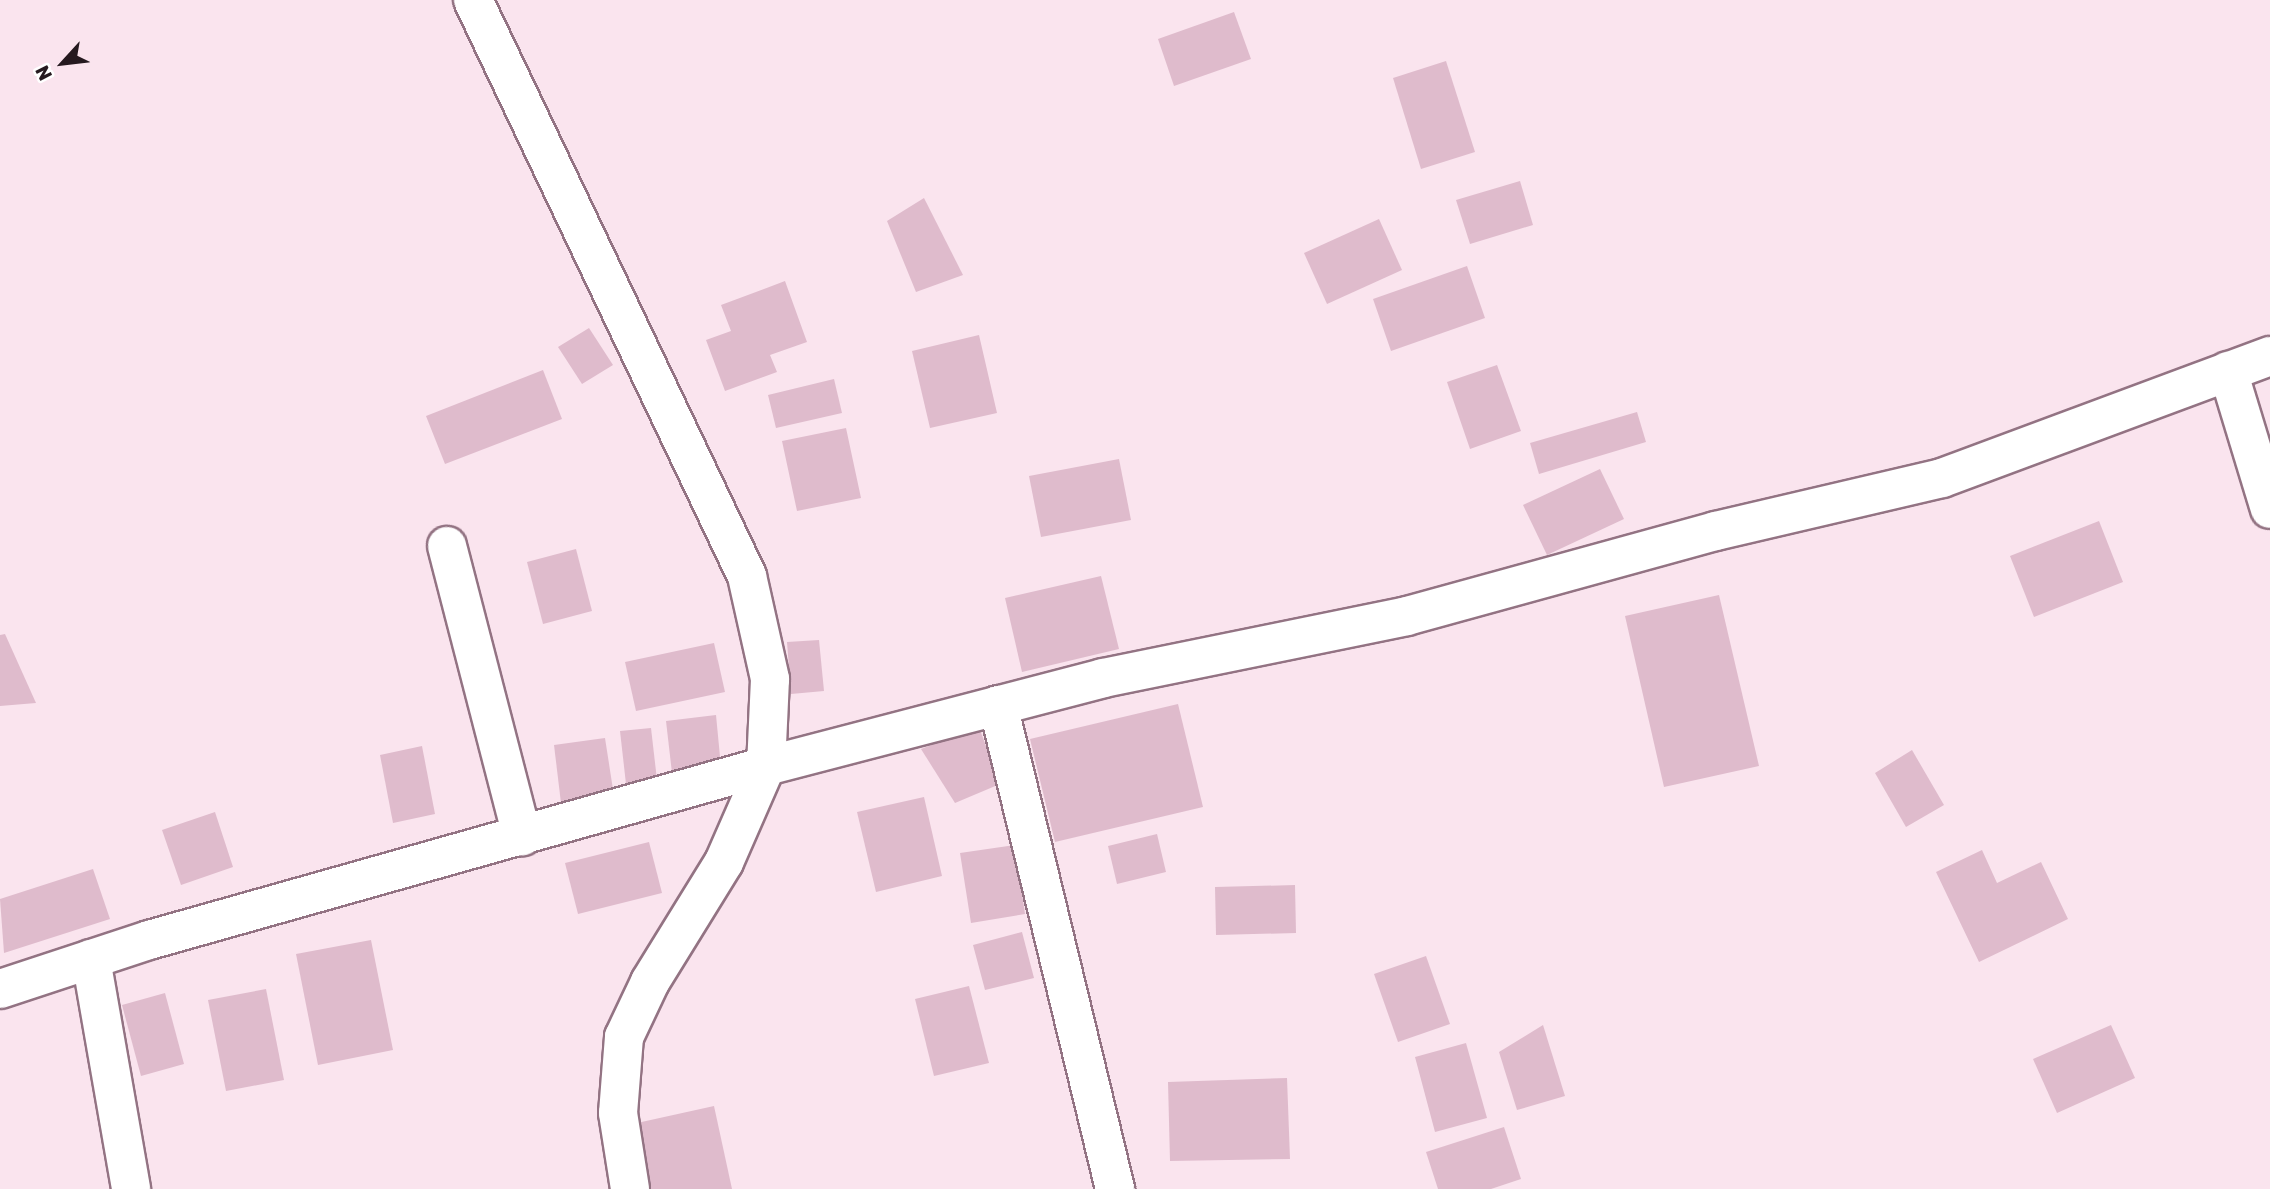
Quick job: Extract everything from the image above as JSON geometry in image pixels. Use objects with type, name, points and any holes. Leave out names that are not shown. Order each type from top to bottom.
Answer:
[{"type":"street","points":[[472,0],[747,576],[770,679],[766,766],[724,862],[650,982],[624,1037],[618,1113],[631,1189]]},
{"type":"street","points":[[0,989],[91,959],[766,766],[998,705],[1406,615],[1717,531],[1930,481],[2270,356]]},
{"type":"street","points":[[2228,371],[2270,509]]},
{"type":"street","points":[[447,546],[522,836]]},
{"type":"street","points":[[998,705],[1115,1189]]},
{"type":"street","points":[[91,959],[131,1189]]},
{"type":"building","points":[[1234,12],[1251,59],[1174,86],[1158,39]]},
{"type":"building","points":[[1446,61],[1475,152],[1421,169],[1393,78]]},
{"type":"building","points":[[1520,181],[1533,225],[1470,244],[1456,200]]},
{"type":"building","points":[[924,198],[963,275],[916,292],[887,221]]},
{"type":"building","points":[[1379,219],[1402,270],[1327,304],[1304,253]]},
{"type":"building","points":[[1467,266],[1485,318],[1391,351],[1373,299]]},
{"type":"building","points":[[785,281],[807,342],[770,355],[777,372],[725,391],[706,340],[731,331],[721,305]]},
{"type":"building","points":[[589,328],[613,365],[582,384],[558,347]]},
{"type":"building","points":[[979,335],[997,413],[930,428],[912,351]]},
{"type":"building","points":[[1497,365],[1521,431],[1470,449],[1447,382]]},
{"type":"building","points":[[543,370],[562,419],[445,464],[426,416]]},
{"type":"building","points":[[834,379],[842,413],[776,428],[768,395]]},
{"type":"building","points":[[1637,412],[1646,442],[1539,474],[1530,443]]},
{"type":"building","points":[[846,428],[861,498],[797,511],[782,441]]},
{"type":"building","points":[[1119,459],[1131,520],[1041,537],[1029,476]]},
{"type":"building","points":[[1600,469],[1624,519],[1547,555],[1523,505]]},
{"type":"building","points":[[2099,521],[2123,582],[2034,617],[2010,556]]},
{"type":"building","points":[[576,549],[592,611],[543,624],[527,562]]},
{"type":"building","points":[[1101,576],[1119,649],[1022,672],[1005,598]]},
{"type":"building","points":[[1719,595],[1759,766],[1664,787],[1625,616]]},
{"type":"building","points":[[5,634],[36,703],[0,706],[0,635]]},
{"type":"building","points":[[819,640],[824,691],[791,694],[787,642]]},
{"type":"building","points":[[714,643],[725,692],[636,711],[625,662]]},
{"type":"building","points":[[1178,704],[1203,807],[1055,842],[1030,739]]},
{"type":"building","points":[[716,715],[721,767],[672,773],[666,721]]},
{"type":"building","points":[[979,727],[1000,784],[955,803],[921,749]]},
{"type":"building","points":[[651,728],[657,780],[626,784],[620,731]]},
{"type":"building","points":[[605,738],[614,796],[561,803],[554,745]]},
{"type":"building","points":[[422,746],[435,814],[393,823],[380,755]]},
{"type":"building","points":[[1912,750],[1944,805],[1906,827],[1875,773]]},
{"type":"building","points":[[924,797],[942,876],[876,892],[857,812]]},
{"type":"building","points":[[215,812],[233,867],[181,885],[162,830]]},
{"type":"building","points":[[1157,834],[1166,872],[1117,884],[1108,846]]},
{"type":"building","points":[[649,842],[662,893],[578,914],[565,863]]},
{"type":"building","points":[[1015,845],[1025,914],[971,923],[960,853]]},
{"type":"building","points":[[1982,850],[1997,883],[2041,862],[2068,919],[1979,962],[1936,872]]},
{"type":"building","points":[[93,869],[110,919],[4,953],[0,899]]},
{"type":"building","points":[[1295,885],[1296,933],[1216,935],[1215,887]]},
{"type":"building","points":[[1022,932],[1034,978],[985,990],[973,945]]},
{"type":"building","points":[[371,940],[393,1050],[318,1065],[296,954]]},
{"type":"building","points":[[1426,956],[1450,1024],[1398,1042],[1374,974]]},
{"type":"building","points":[[969,986],[989,1063],[934,1076],[915,999]]},
{"type":"building","points":[[266,989],[284,1080],[226,1091],[208,1000]]},
{"type":"building","points":[[165,993],[184,1064],[141,1076],[122,1005]]},
{"type":"building","points":[[1543,1025],[1565,1096],[1517,1110],[1499,1052]]},
{"type":"building","points":[[2111,1025],[2135,1078],[2057,1113],[2033,1059]]},
{"type":"building","points":[[1466,1043],[1487,1118],[1435,1132],[1415,1057]]},
{"type":"building","points":[[1287,1078],[1290,1159],[1170,1161],[1168,1082]]},
{"type":"building","points":[[714,1106],[732,1189],[651,1189],[637,1123]]},
{"type":"building","points":[[1504,1127],[1521,1179],[1491,1189],[1438,1189],[1426,1152]]}]
